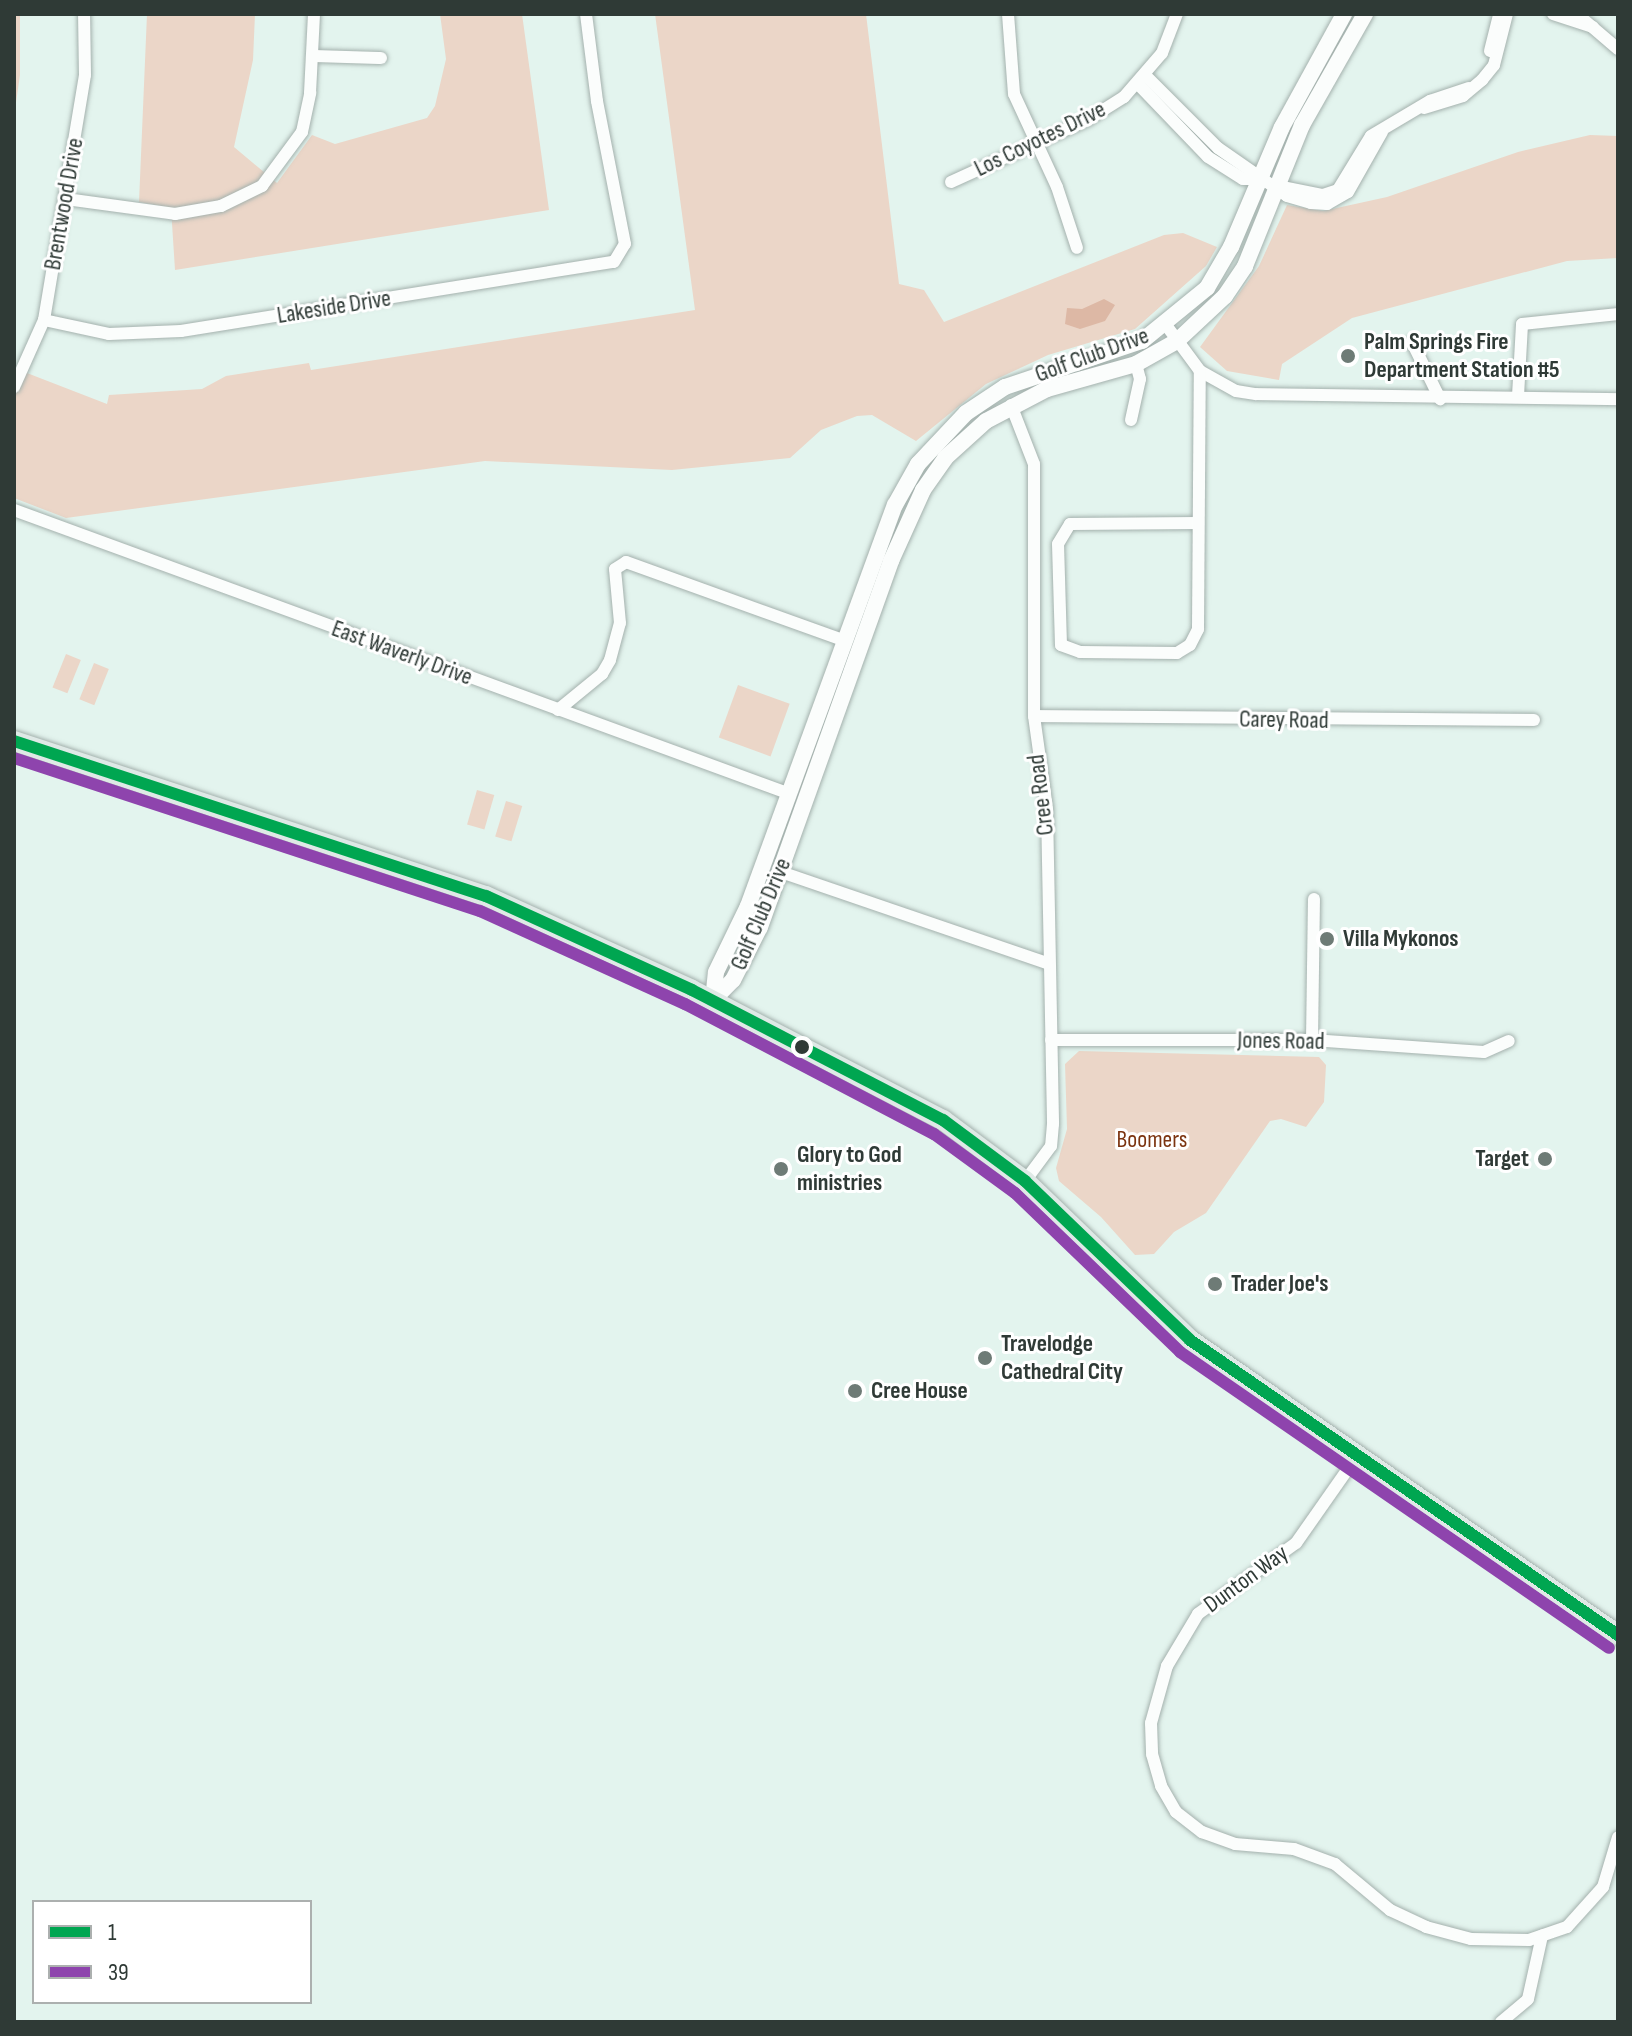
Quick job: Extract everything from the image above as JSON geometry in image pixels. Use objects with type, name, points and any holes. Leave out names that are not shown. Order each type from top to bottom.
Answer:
[{"type":"main road","points":[[14,741],[409,867],[568,930],[713,1000],[943,1120],[1025,1181],[1190,1340],[1618,1635]]},
{"type":"street","name":"Brentwood Drive","points":[[14,387],[44,320],[85,75],[84,14]]},
{"type":"street","points":[[66,199],[175,214],[221,206],[252,192],[275,175],[302,132],[314,14]]},
{"type":"street","name":"Lakeside Drive","points":[[44,320],[109,334],[181,331],[614,262],[622,255],[625,244],[597,101],[586,14]]},
{"type":"street","points":[[1008,14],[1014,94],[1036,141],[1077,248]]},
{"type":"street","name":"Los Coyotes Drive","points":[[951,182],[1089,119],[1142,80],[1162,53],[1177,14]]},
{"type":"street","name":"Golf Club Drive","points":[[713,1000],[733,980],[781,872],[913,507],[966,436],[1011,405],[1047,389],[1136,364],[1177,341],[1225,296],[1245,266],[1282,127],[1344,14]]},
{"type":"street","name":"Golf Club Drive","points":[[713,1000],[716,972],[748,906],[895,505],[938,439],[1005,387],[1142,341],[1166,325],[1207,288],[1365,14]]},
{"type":"street","points":[[1489,69],[1499,14]]},
{"type":"street","points":[[1142,80],[1208,157],[1243,179],[1269,183],[1311,203],[1337,200],[1358,179],[1382,132],[1424,108],[1441,106],[1469,88],[1489,69],[1507,14]]},
{"type":"street","points":[[1553,14],[1593,27]]},
{"type":"street","points":[[1577,14],[1618,49]]},
{"type":"street","points":[[312,56],[381,58]]},
{"type":"street","points":[[1518,396],[1522,324],[1618,314]]},
{"type":"street","points":[[1166,325],[1200,371],[1236,391],[1440,399],[1518,396],[1618,399]]},
{"type":"street","points":[[1412,342],[1440,399]]},
{"type":"street","points":[[1131,420],[1140,379],[1136,364]]},
{"type":"street","points":[[1198,523],[1070,524],[1058,544],[1061,645],[1080,652],[1177,653],[1190,645],[1198,629],[1200,371]]},
{"type":"street","name":"Cree Road","points":[[1011,405],[1034,464],[1034,716],[1047,809],[1051,1146],[1025,1181]]},
{"type":"street","name":"East Waverly Drive","points":[[14,510],[790,794]]},
{"type":"street","points":[[558,710],[602,674],[610,660],[620,623],[615,569],[626,562],[845,641]]},
{"type":"street","name":"Carey Road","points":[[1034,716],[1534,720]]},
{"type":"street","points":[[781,872],[1028,960],[1047,963]]},
{"type":"street","points":[[1312,1040],[1314,899]]},
{"type":"street","name":"Jones Road","points":[[1051,1040],[1312,1040],[1484,1052],[1509,1041]]},
{"type":"street","name":"Dunton Way","points":[[1357,1456],[1296,1543],[1198,1614],[1167,1666],[1151,1723],[1152,1754],[1161,1786],[1176,1812],[1202,1832],[1235,1844],[1294,1849],[1335,1864],[1390,1910],[1471,1939],[1542,1936]]},
{"type":"street","points":[[1501,2022],[1528,1999],[1542,1936],[1567,1927],[1603,1887],[1618,1837]]},
{"type":"green space","points":[[14,14],[20,14],[20,75],[14,116]]},
{"type":"green space","points":[[147,14],[255,14],[253,60],[234,147],[277,183],[312,135],[335,144],[427,118],[435,106],[446,59],[440,14],[522,14],[549,210],[175,270],[171,208],[139,202]]},
{"type":"green space","points":[[655,14],[866,14],[899,284],[924,290],[944,322],[1164,235],[1183,233],[1217,247],[1206,266],[1135,329],[1048,355],[986,384],[916,441],[872,415],[857,416],[821,430],[790,458],[672,470],[485,461],[66,518],[14,498],[14,368],[107,404],[109,395],[202,389],[226,376],[309,363],[311,370],[695,310]]},
{"type":"green space","points":[[1590,135],[1618,136],[1618,258],[1567,261],[1352,318],[1282,364],[1279,380],[1227,371],[1200,347],[1259,266],[1287,205],[1323,211],[1387,197],[1518,152]]},
{"type":"green space","points":[[66,654],[81,660],[67,693],[53,687]]},
{"type":"green space","points":[[94,663],[109,669],[94,705],[79,699]]},
{"type":"green space","points":[[738,685],[790,704],[771,756],[719,738]]},
{"type":"green space","points":[[477,790],[494,795],[484,830],[467,825]]},
{"type":"green space","points":[[506,801],[522,806],[511,841],[495,836]]},
{"type":"green space","name":"Boomers","points":[[1079,1051],[1319,1057],[1326,1065],[1324,1102],[1306,1127],[1281,1119],[1270,1121],[1206,1213],[1174,1232],[1154,1254],[1135,1255],[1101,1217],[1059,1181],[1056,1168],[1067,1129],[1065,1064]]},
{"type":"shaded area","points":[[1104,299],[1115,305],[1105,321],[1080,329],[1065,324],[1067,308],[1082,309]]},
{"type":"transit line","name":"1","points":[[14,741],[486,896],[692,990],[943,1120],[1025,1181],[1190,1340],[1618,1635]]},
{"type":"transit line","name":"39","points":[[14,758],[480,911],[685,1004],[934,1134],[1015,1193],[1180,1352],[1609,1648]]},
{"type":"place","name":"Palm Springs Fire Department Station #5","points":[[1348,356]]},
{"type":"place","name":"Villa Mykonos","points":[[1327,939]]},
{"type":"place","name":"Target","points":[[1545,1159]]},
{"type":"place","name":"Glory to God ministries","points":[[781,1169]]},
{"type":"place","name":"Trader Joe's","points":[[1215,1284]]},
{"type":"place","name":"Travelodge Cathedral City","points":[[985,1358]]},
{"type":"place","name":"Cree House","points":[[855,1391]]}]
